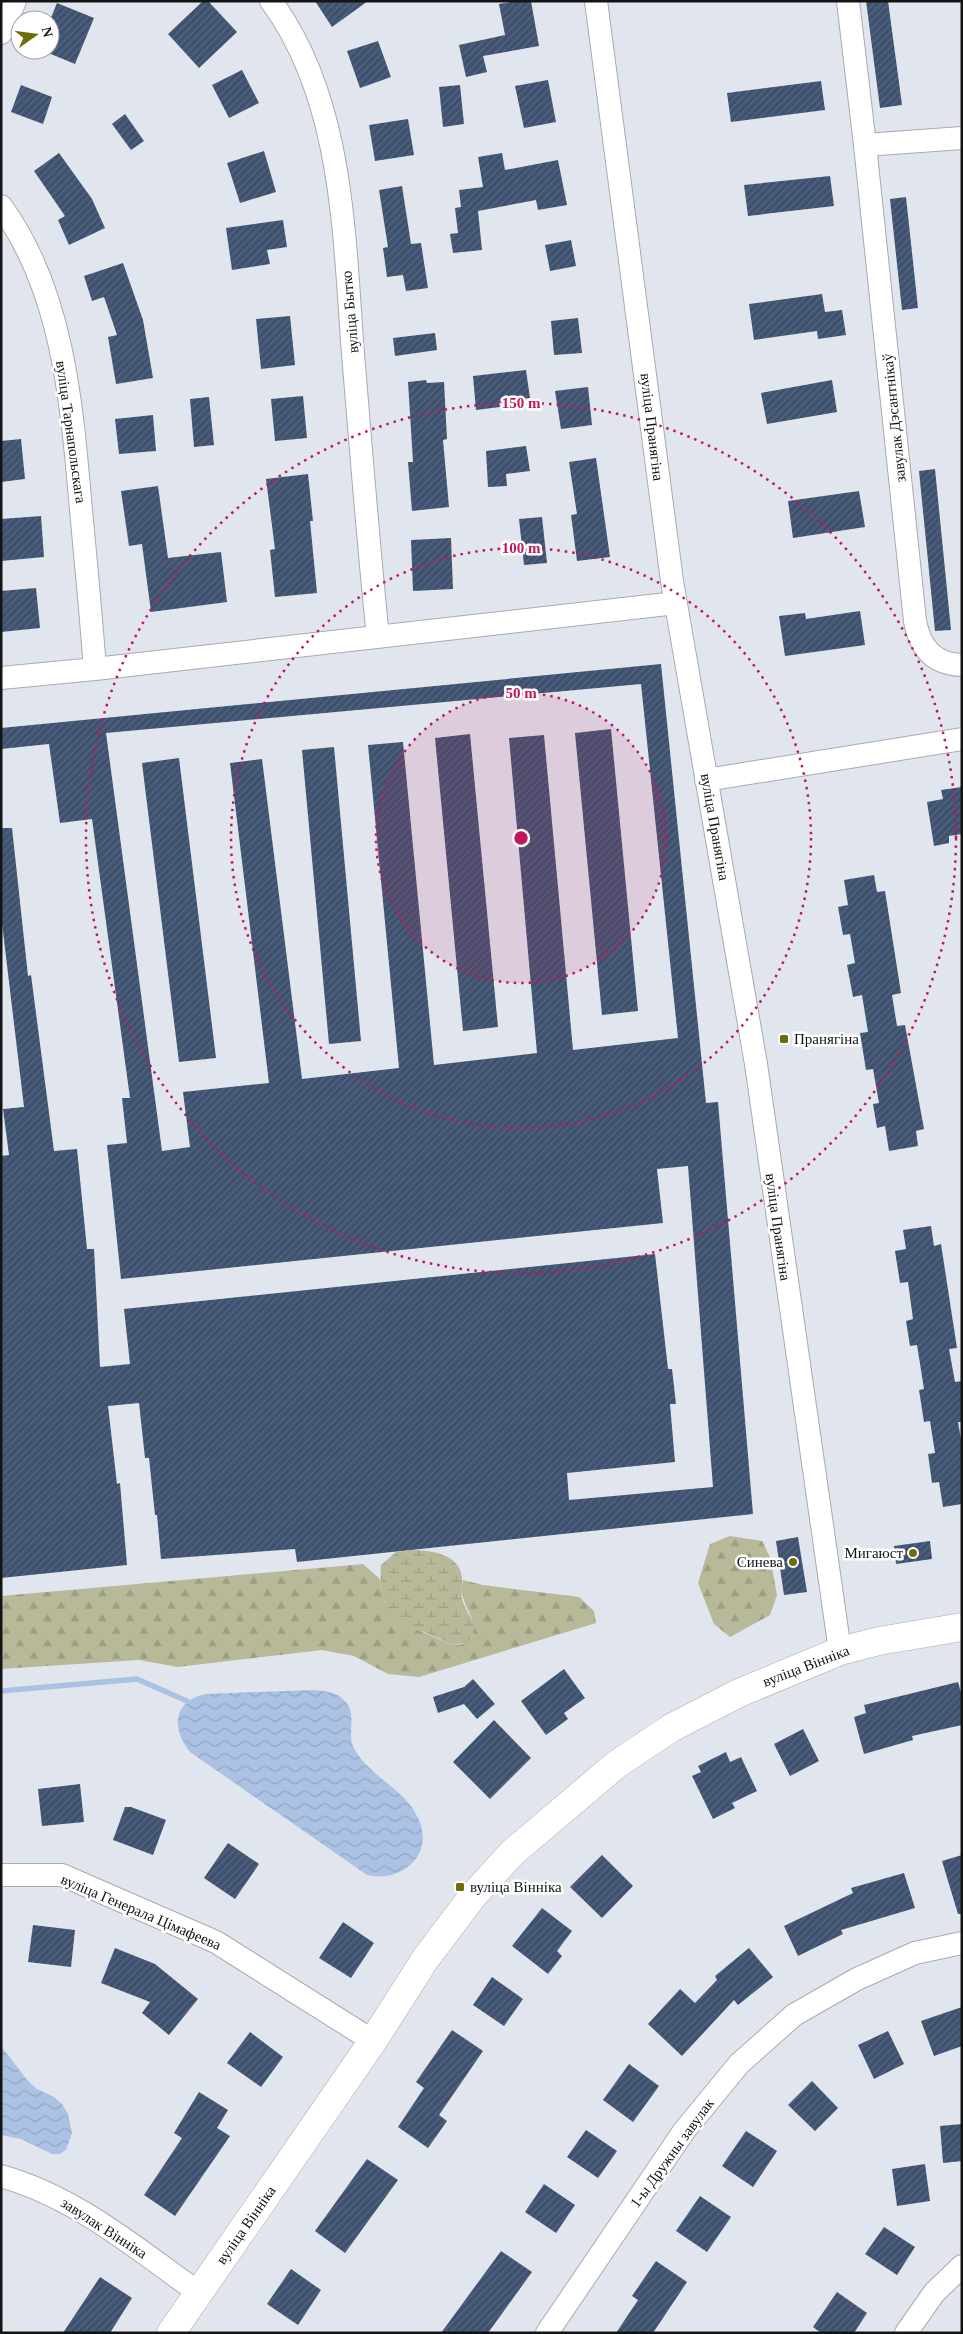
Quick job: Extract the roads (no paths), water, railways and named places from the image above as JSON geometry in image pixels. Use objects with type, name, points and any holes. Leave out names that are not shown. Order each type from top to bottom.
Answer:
[{"type":"street","points":[[1,33],[15,1]]},
{"type":"street","name":"вуліца Бытко","points":[[271,1],[287,25],[304,60],[318,98],[332,157],[346,260],[378,636]]},
{"type":"street","name":"вуліца Пранягіна","points":[[596,1],[676,603],[756,1064],[840,1651]]},
{"type":"street","name":"завулак Дэсантнікаў","points":[[848,1],[917,631],[924,648],[931,655],[945,663],[962,665]]},
{"type":"street","points":[[865,145],[962,138]]},
{"type":"street","name":"вуліца Тарнапольскага","points":[[1,206],[29,253],[44,292],[59,345],[75,447],[95,669]]},
{"type":"street","points":[[1,678],[676,603]]},
{"type":"street","points":[[706,780],[962,739]]},
{"type":"street","name":"вуліца Вінніка","points":[[171,2333],[374,2041],[426,1958],[472,1897],[512,1853],[617,1764],[671,1728],[738,1693],[840,1651],[962,1627]]},
{"type":"street","name":"вуліца Генерала Цімафеева","points":[[1,1875],[62,1875],[216,1942],[374,2041]]},
{"type":"street","name":"1-ы Дружны завулак","points":[[547,2333],[684,2131],[739,2064],[794,2015],[857,1979],[915,1953],[962,1943]]},
{"type":"street","name":"завулак Вінніка","points":[[1,2176],[27,2183],[67,2202],[105,2226],[199,2293]]},
{"type":"street","points":[[906,2333],[934,2293],[962,2266]]},
{"type":"water","points":[[312,1690],[333,1693],[344,1700],[351,1712],[351,1738],[355,1750],[370,1768],[406,1800],[419,1820],[422,1845],[418,1855],[402,1871],[392,1875],[367,1875],[190,1752],[180,1734],[178,1717],[181,1710],[186,1703],[205,1694]]},
{"type":"water","points":[[1,2046],[28,2081],[37,2089],[54,2097],[62,2104],[68,2114],[72,2133],[66,2150],[60,2154],[52,2154],[21,2139],[1,2135]]},
{"type":"waterway","points":[[1,1691],[137,1679],[187,1701]]},
{"type":"place","name":"Пранягіна","points":[[784,1039]]},
{"type":"place","name":"Мигаюст","points":[[913,1553]]},
{"type":"place","name":"Синева","points":[[793,1562]]},
{"type":"place","name":"вуліца Вінніка","points":[[460,1887]]}]
